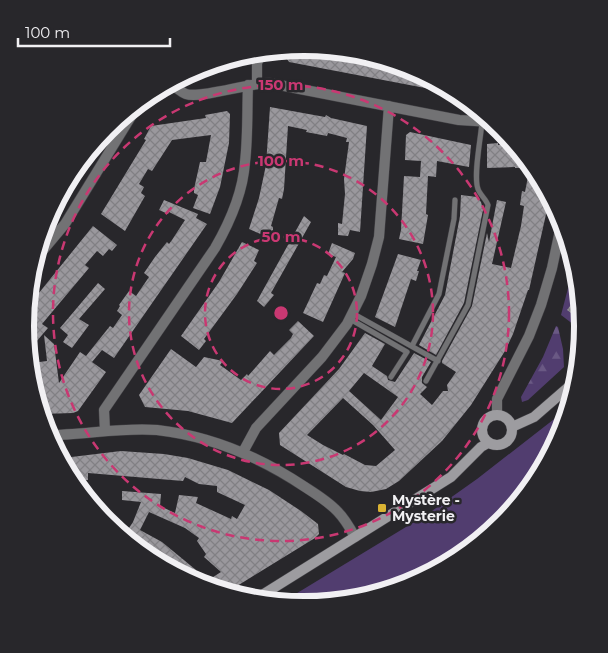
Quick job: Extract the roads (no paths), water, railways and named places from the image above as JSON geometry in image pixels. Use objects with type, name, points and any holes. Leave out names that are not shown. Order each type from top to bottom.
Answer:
[{"type":"street","points":[[105,431],[104,410],[228,227],[239,195],[246,163],[252,84],[258,60]]},
{"type":"street","points":[[177,88],[186,94],[196,96],[252,84],[269,83],[459,120],[480,122]]},
{"type":"street","points":[[243,452],[256,428],[322,357],[351,316],[367,280],[379,237],[389,106]]},
{"type":"street","points":[[46,247],[66,224],[128,121]]},
{"type":"street","points":[[497,414],[497,399],[529,336],[541,305],[559,236]]},
{"type":"street","points":[[512,427],[534,417],[567,389]]},
{"type":"street","points":[[497,414],[505,417],[512,427],[509,439],[505,443],[493,445],[488,443],[482,436],[481,427],[485,420],[497,414]]},
{"type":"street","points":[[56,435],[105,431],[157,430],[216,442],[243,452],[278,470],[322,498],[340,514],[355,537]]},
{"type":"street","points":[[263,593],[451,476],[481,447],[488,443]]},
{"type":"lane","points":[[426,381],[468,305],[488,205],[478,189],[476,176],[486,127]]},
{"type":"lane","points":[[412,346],[439,294],[454,219],[455,200]]},
{"type":"lane","points":[[351,316],[438,361]]},
{"type":"lane","points":[[351,316],[407,352],[391,377]]},
{"type":"place","name":"Mystère - Mysterie","points":[[382,508]]}]
